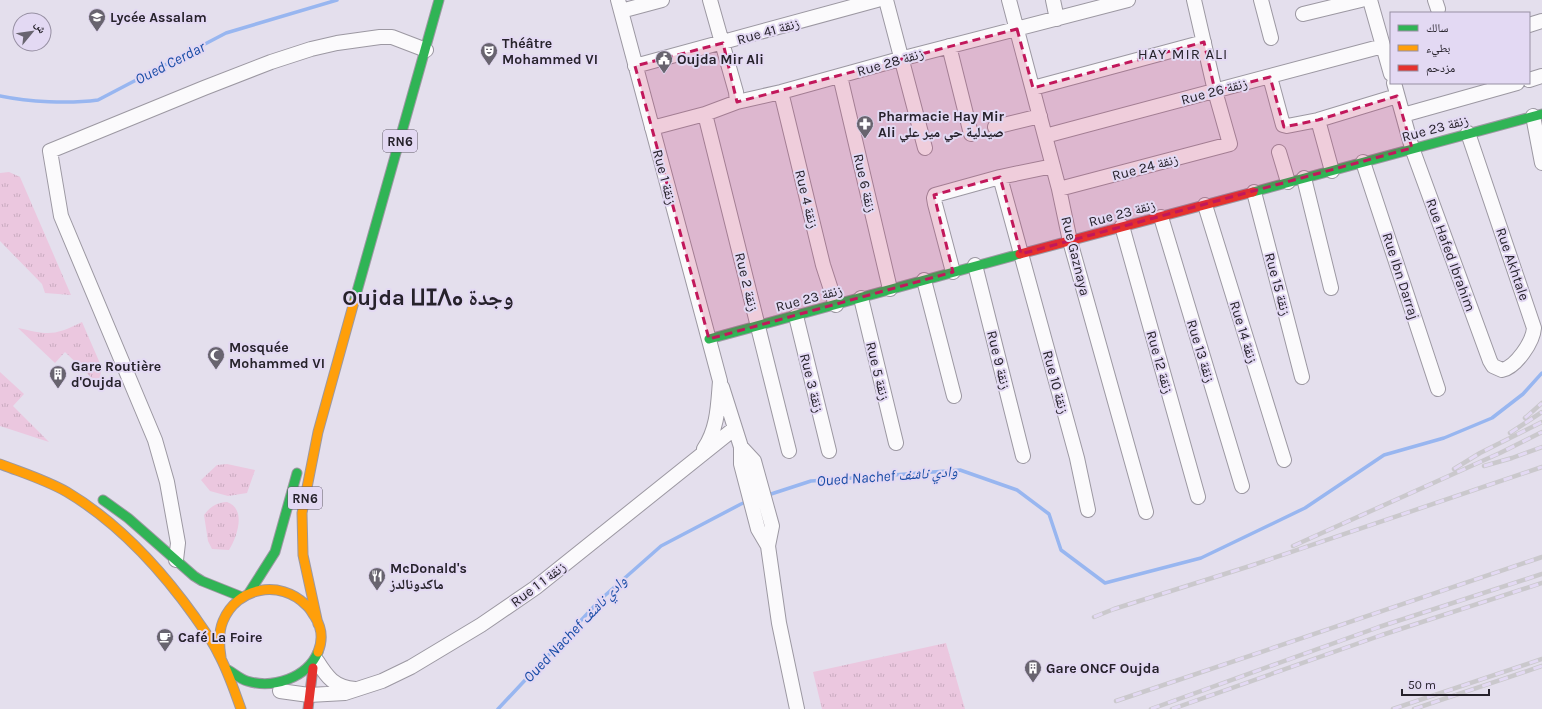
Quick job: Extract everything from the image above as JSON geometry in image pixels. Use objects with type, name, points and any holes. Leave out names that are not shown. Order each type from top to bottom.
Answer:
[{"type":"main road","name":"RN6","points":[[309,702],[315,665],[321,646],[321,639],[304,568],[301,536],[305,497],[318,432],[439,0]]},
{"type":"main road","name":"Rue 23 زنقة","points":[[709,339],[836,305],[975,265],[1161,217],[1538,115]]},
{"type":"main road","name":"RN6","points":[[239,708],[223,661],[218,640],[221,623],[230,608],[246,595],[271,560],[275,552],[296,475],[318,432]]},
{"type":"main road","points":[[0,464],[66,491],[118,529],[160,571],[180,596],[234,678],[248,687],[264,692],[280,691],[295,685],[305,678],[315,665]]},
{"type":"main road","points":[[98,497],[128,518],[202,581],[246,595]]},
{"type":"main road","name":"RN6","points":[[246,595],[261,590],[274,589],[290,594],[310,609],[318,624]]},
{"type":"street","points":[[619,6],[662,0]]},
{"type":"street","points":[[710,0],[723,44],[737,102]]},
{"type":"street","name":"Rue 41 زنقة","points":[[635,66],[723,44],[877,0]]},
{"type":"street","points":[[886,0],[924,148]]},
{"type":"street","name":"Rue Gaznaya","points":[[1009,0],[1060,189],[1070,241],[1146,512]]},
{"type":"street","points":[[1053,0],[1057,18]]},
{"type":"street","name":"Rue 28 زنقة","points":[[652,128],[705,114],[737,102],[781,92],[1017,29],[1104,3],[1128,0]]},
{"type":"street","points":[[1194,0],[1215,91]]},
{"type":"street","points":[[1261,0],[1271,38]]},
{"type":"street","points":[[1303,14],[1361,0]]},
{"type":"street","points":[[1370,0],[1390,66]]},
{"type":"street","name":"Rue زنقة 1","points":[[619,6],[713,354]]},
{"type":"street","points":[[1530,25],[1542,21]]},
{"type":"street","points":[[176,560],[178,543],[167,482],[155,440],[61,216],[50,151],[204,88],[271,62],[311,49],[337,43],[380,37],[392,37],[426,50]]},
{"type":"street","points":[[1033,88],[1204,42]]},
{"type":"street","points":[[949,46],[971,134]]},
{"type":"street","name":"Rue 26 زنقة","points":[[1045,136],[1383,46]]},
{"type":"street","name":"Rue 6 زنقة","points":[[840,76],[890,289]]},
{"type":"street","points":[[1530,80],[1542,76]]},
{"type":"street","points":[[1270,77],[1283,124],[1287,126],[1318,120],[1395,90]]},
{"type":"street","points":[[1403,114],[1513,84]]},
{"type":"street","name":"Rue Hafed Ibrahim","points":[[1395,90],[1412,148],[1490,362]]},
{"type":"street","name":"Rue 24 زنقة","points":[[1060,189],[1230,144],[1215,91]]},
{"type":"street","name":"Rue 4 زنقة","points":[[781,92],[823,265],[836,305]]},
{"type":"street","name":"Rue 2 زنقة","points":[[705,114],[789,451]]},
{"type":"street","points":[[1538,115],[1542,163]]},
{"type":"street","points":[[995,127],[1040,116]]},
{"type":"street","points":[[1318,120],[1332,171]]},
{"type":"street","name":"Rue Akhtale","points":[[1468,133],[1534,328],[1531,339],[1522,355],[1510,366],[1502,370],[1493,366],[1490,362]]},
{"type":"street","points":[[1279,152],[1288,182]]},
{"type":"street","name":"Rue Ibn Darraj","points":[[1363,162],[1438,389]]},
{"type":"street","points":[[953,272],[934,198],[937,194],[1000,176],[1053,166]]},
{"type":"street","name":"Rue 10 زنقة","points":[[1000,176],[1077,458],[1088,510]]},
{"type":"street","points":[[1304,178],[1332,288]]},
{"type":"street","name":"Rue 15 زنقة","points":[[1254,192],[1302,377]]},
{"type":"street","name":"Rue 14 زنقة","points":[[1205,205],[1284,460]]},
{"type":"street","name":"Rue 13 زنقة","points":[[1161,217],[1242,486]]},
{"type":"street","name":"Rue 12 زنقة","points":[[1122,226],[1198,497]]},
{"type":"street","name":"Rue 9 زنقة","points":[[975,265],[1023,456]]},
{"type":"street","points":[[924,280],[954,396]]},
{"type":"street","name":"Rue 5 زنقة","points":[[861,298],[896,443]]},
{"type":"street","name":"Rue 3 زنقة","points":[[796,316],[829,451]]},
{"type":"street","name":"Rue 1 زنقة 1","points":[[699,456],[709,442],[714,431],[716,420],[720,381],[713,354]]},
{"type":"street","points":[[720,381],[747,462],[765,527],[779,622],[797,709]]},
{"type":"street","name":"Rue 1 زنقة 1","points":[[280,691],[309,702],[363,688],[382,681],[411,667],[481,625],[535,588],[735,428]]},
{"type":"street","points":[[315,665],[331,682],[353,689],[363,688]]},
{"type":"highlighted area","points":[[1017,29],[1033,88],[1204,42],[1215,91],[1270,77],[1284,127],[1318,120],[1397,96],[1412,148],[1021,254],[1000,177],[934,195],[953,272],[709,339],[635,66],[723,43],[737,102]]},
{"type":"green space","points":[[9,172],[20,177],[71,295],[45,293],[42,284],[0,241],[0,173]]},
{"type":"green space","points":[[82,322],[102,368],[98,384],[65,352],[55,363],[18,328],[51,333],[65,330]]},
{"type":"green space","points":[[0,372],[24,394],[13,406],[49,442],[0,426]]},
{"type":"green space","points":[[227,464],[255,470],[247,493],[228,496],[210,491],[201,480],[217,465]]},
{"type":"green space","points":[[227,502],[237,511],[239,517],[235,538],[229,550],[212,549],[208,541],[204,515],[214,506]]},
{"type":"green space","points":[[946,643],[965,709],[822,709],[813,672]]},
{"type":"waterway","name":"Oued Cerdar","points":[[0,96],[49,102],[98,100],[226,33],[337,0]]},
{"type":"waterway","name":"Oued Nachef وادي ناشف","points":[[768,495],[811,481],[960,470],[1017,490],[1049,514],[1061,550],[1105,583],[1201,558],[1305,508],[1384,455],[1444,438],[1492,418],[1523,394],[1542,373]]},
{"type":"waterway","name":"Oued Nachef وادي ناشف","points":[[498,709],[601,599],[661,546],[748,501]]},
{"type":"railway","points":[[1525,418],[1542,403]]},
{"type":"railway","points":[[1510,433],[1542,412]]},
{"type":"railway","points":[[1454,469],[1480,453],[1542,422]]},
{"type":"railway","points":[[1293,546],[1500,453],[1542,432]]},
{"type":"railway","points":[[1484,466],[1542,447]]},
{"type":"railway","points":[[1094,617],[1114,609],[1250,566],[1542,467]]},
{"type":"railway","points":[[1116,701],[1542,557]]},
{"type":"railway","points":[[1151,709],[1379,627],[1542,574]]},
{"type":"railway","points":[[1172,709],[1382,635],[1542,583]]},
{"type":"railway","points":[[1393,709],[1542,659]]},
{"type":"railway","points":[[1414,709],[1542,666]]},
{"type":"traffic: fast","points":[[354,302],[439,0]]},
{"type":"traffic: fast","points":[[1253,192],[1542,114]]},
{"type":"traffic: fast","points":[[709,339],[1020,254]]},
{"type":"traffic: fast","points":[[249,593],[275,552],[297,473]]},
{"type":"traffic: fast","points":[[103,500],[128,518],[194,576],[202,581],[242,597]]},
{"type":"traffic: fast","points":[[228,670],[247,681],[268,684],[298,675],[313,661],[318,652]]},
{"type":"traffic: slow","points":[[318,624],[303,555],[302,513],[318,432],[354,302]]},
{"type":"traffic: slow","points":[[0,464],[43,480],[67,492],[86,504],[121,532],[153,564],[182,599],[216,648],[231,681],[241,709]]},
{"type":"traffic: slow","points":[[221,657],[219,644],[220,630],[223,621],[230,609],[238,600],[260,590],[284,592],[296,597],[310,609],[317,621],[321,634],[321,643],[318,652]]},
{"type":"traffic: jam","points":[[1020,254],[1253,192]]},
{"type":"traffic: jam","points":[[308,709],[313,668]]},
{"type":"place","name":"Lycée Assalam","points":[[97,32]]},
{"type":"place","name":"Théâtre Mohammed VI","points":[[489,66]]},
{"type":"place","name":"Oujda Mir Ali","points":[[664,74]]},
{"type":"place","name":"Pharmacie Hay Mir Ali صيدلية حي مير علي","points":[[865,139]]},
{"type":"place","name":"Mosquée Mohammed VI","points":[[216,370]]},
{"type":"place","name":"Gare Routière d'Oujda","points":[[58,389]]},
{"type":"place","name":"McDonald's ماكدونالدز","points":[[377,591]]},
{"type":"place","name":"Café La Foire","points":[[165,652]]},
{"type":"place","name":"Gare ONCF Oujda","points":[[1033,683]]},
{"type":"district","name":"HAY MIR ALI","points":[[1183,54]]},
{"type":"district","name":"Oujda ⵡⵊⴷⴰ وجدة","points":[[428,297]]}]
